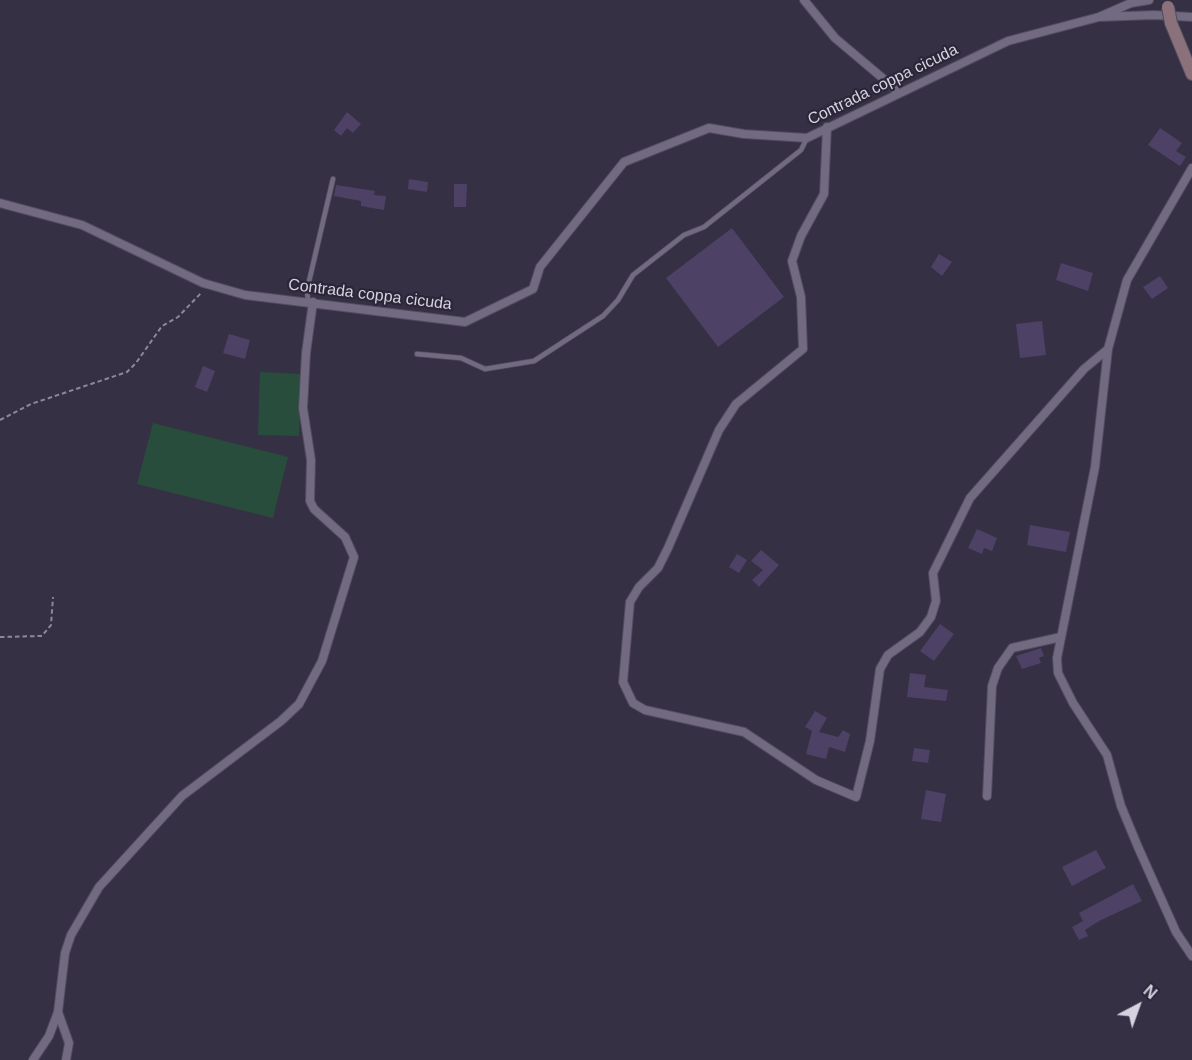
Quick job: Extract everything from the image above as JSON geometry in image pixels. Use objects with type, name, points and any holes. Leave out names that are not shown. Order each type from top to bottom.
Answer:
[{"type":"main road","points":[[1167,4],[1171,23],[1188,58],[1192,74]]},
{"type":"street","points":[[804,0],[835,38],[892,86],[897,94]]},
{"type":"street","name":"Contrada coppa cicuda","points":[[0,203],[82,225],[203,283],[245,295],[465,322],[533,289],[540,267],[624,162],[709,128],[744,134],[807,138],[1008,41],[1098,17],[1131,3],[1149,0]]},
{"type":"street","points":[[1098,17],[1154,15],[1192,17]]},
{"type":"street","points":[[827,127],[824,194],[801,236],[792,261],[801,297],[803,349],[736,404],[718,430],[658,568],[639,587],[630,602],[622,682],[633,703],[645,710],[744,732],[816,780],[856,797],[870,741],[880,669],[888,655],[920,632],[931,617],[936,601],[933,573],[970,498],[1084,369],[1107,349]]},
{"type":"street","points":[[1192,168],[1127,280],[1107,349],[1095,467],[1057,658],[1058,673],[1082,718],[1107,755],[1121,806],[1138,847],[1176,932],[1192,956]]},
{"type":"street","points":[[33,1060],[49,1036],[58,1012],[64,953],[70,935],[99,888],[115,867],[183,796],[281,721],[299,704],[322,661],[354,557],[345,537],[314,509],[310,501],[311,460],[303,408],[310,302]]},
{"type":"street","points":[[987,796],[993,686],[998,668],[1012,648],[1062,637]]},
{"type":"street","points":[[58,1012],[69,1043],[66,1060]]},
{"type":"lane","points":[[417,354],[461,358],[485,369],[534,361],[603,316],[618,300],[633,275],[684,236],[704,226],[801,150],[807,138]]},
{"type":"lane","points":[[310,302],[307,290],[333,179]]},
{"type":"path","points":[[0,420],[10,412],[31,404],[127,372],[162,326],[195,302],[202,292],[203,283]]},
{"type":"path","points":[[0,637],[42,636],[51,625],[53,597]]},
{"type":"green space","points":[[260,372],[301,374],[299,436],[258,435]]},
{"type":"green space","points":[[153,423],[288,457],[273,518],[137,484]]},
{"type":"building","points":[[347,112],[361,124],[353,133],[347,128],[341,136],[334,130]]},
{"type":"building","points":[[1160,128],[1182,143],[1176,151],[1186,157],[1180,166],[1148,145]]},
{"type":"building","points":[[409,179],[428,182],[427,192],[408,189]]},
{"type":"building","points":[[454,184],[467,184],[466,207],[454,207]]},
{"type":"building","points":[[336,185],[375,191],[374,195],[386,196],[384,210],[361,206],[361,201],[334,196]]},
{"type":"building","points":[[732,228],[784,297],[718,347],[666,278]]},
{"type":"building","points":[[939,254],[952,262],[942,276],[931,267]]},
{"type":"building","points":[[1061,263],[1093,273],[1088,291],[1056,280]]},
{"type":"building","points":[[1160,276],[1168,288],[1152,299],[1143,287]]},
{"type":"building","points":[[1042,321],[1046,355],[1020,358],[1016,324]]},
{"type":"building","points":[[229,334],[250,340],[245,359],[223,353]]},
{"type":"building","points":[[203,366],[215,371],[207,392],[195,387]]},
{"type":"building","points":[[1030,525],[1070,532],[1066,552],[1027,545]]},
{"type":"building","points":[[977,529],[997,538],[992,551],[984,548],[982,554],[968,548]]},
{"type":"building","points":[[761,550],[779,565],[759,587],[752,580],[763,570],[751,561]]},
{"type":"building","points":[[737,554],[747,560],[739,573],[729,567]]},
{"type":"building","points":[[940,624],[954,634],[934,661],[920,651]]},
{"type":"building","points":[[1041,648],[1044,656],[1039,658],[1041,663],[1022,669],[1016,656]]},
{"type":"building","points":[[910,673],[926,675],[924,687],[948,690],[946,701],[907,697]]},
{"type":"building","points":[[815,711],[827,718],[819,732],[838,737],[843,730],[850,734],[845,752],[829,747],[826,759],[806,754],[812,731],[805,727]]},
{"type":"building","points":[[914,748],[930,750],[928,763],[912,761]]},
{"type":"building","points":[[926,790],[946,794],[941,822],[921,819]]},
{"type":"building","points":[[1096,850],[1106,868],[1072,886],[1062,867]]},
{"type":"building","points":[[1133,884],[1142,901],[1099,921],[1085,930],[1088,936],[1079,940],[1072,927],[1083,921],[1079,913]]}]
